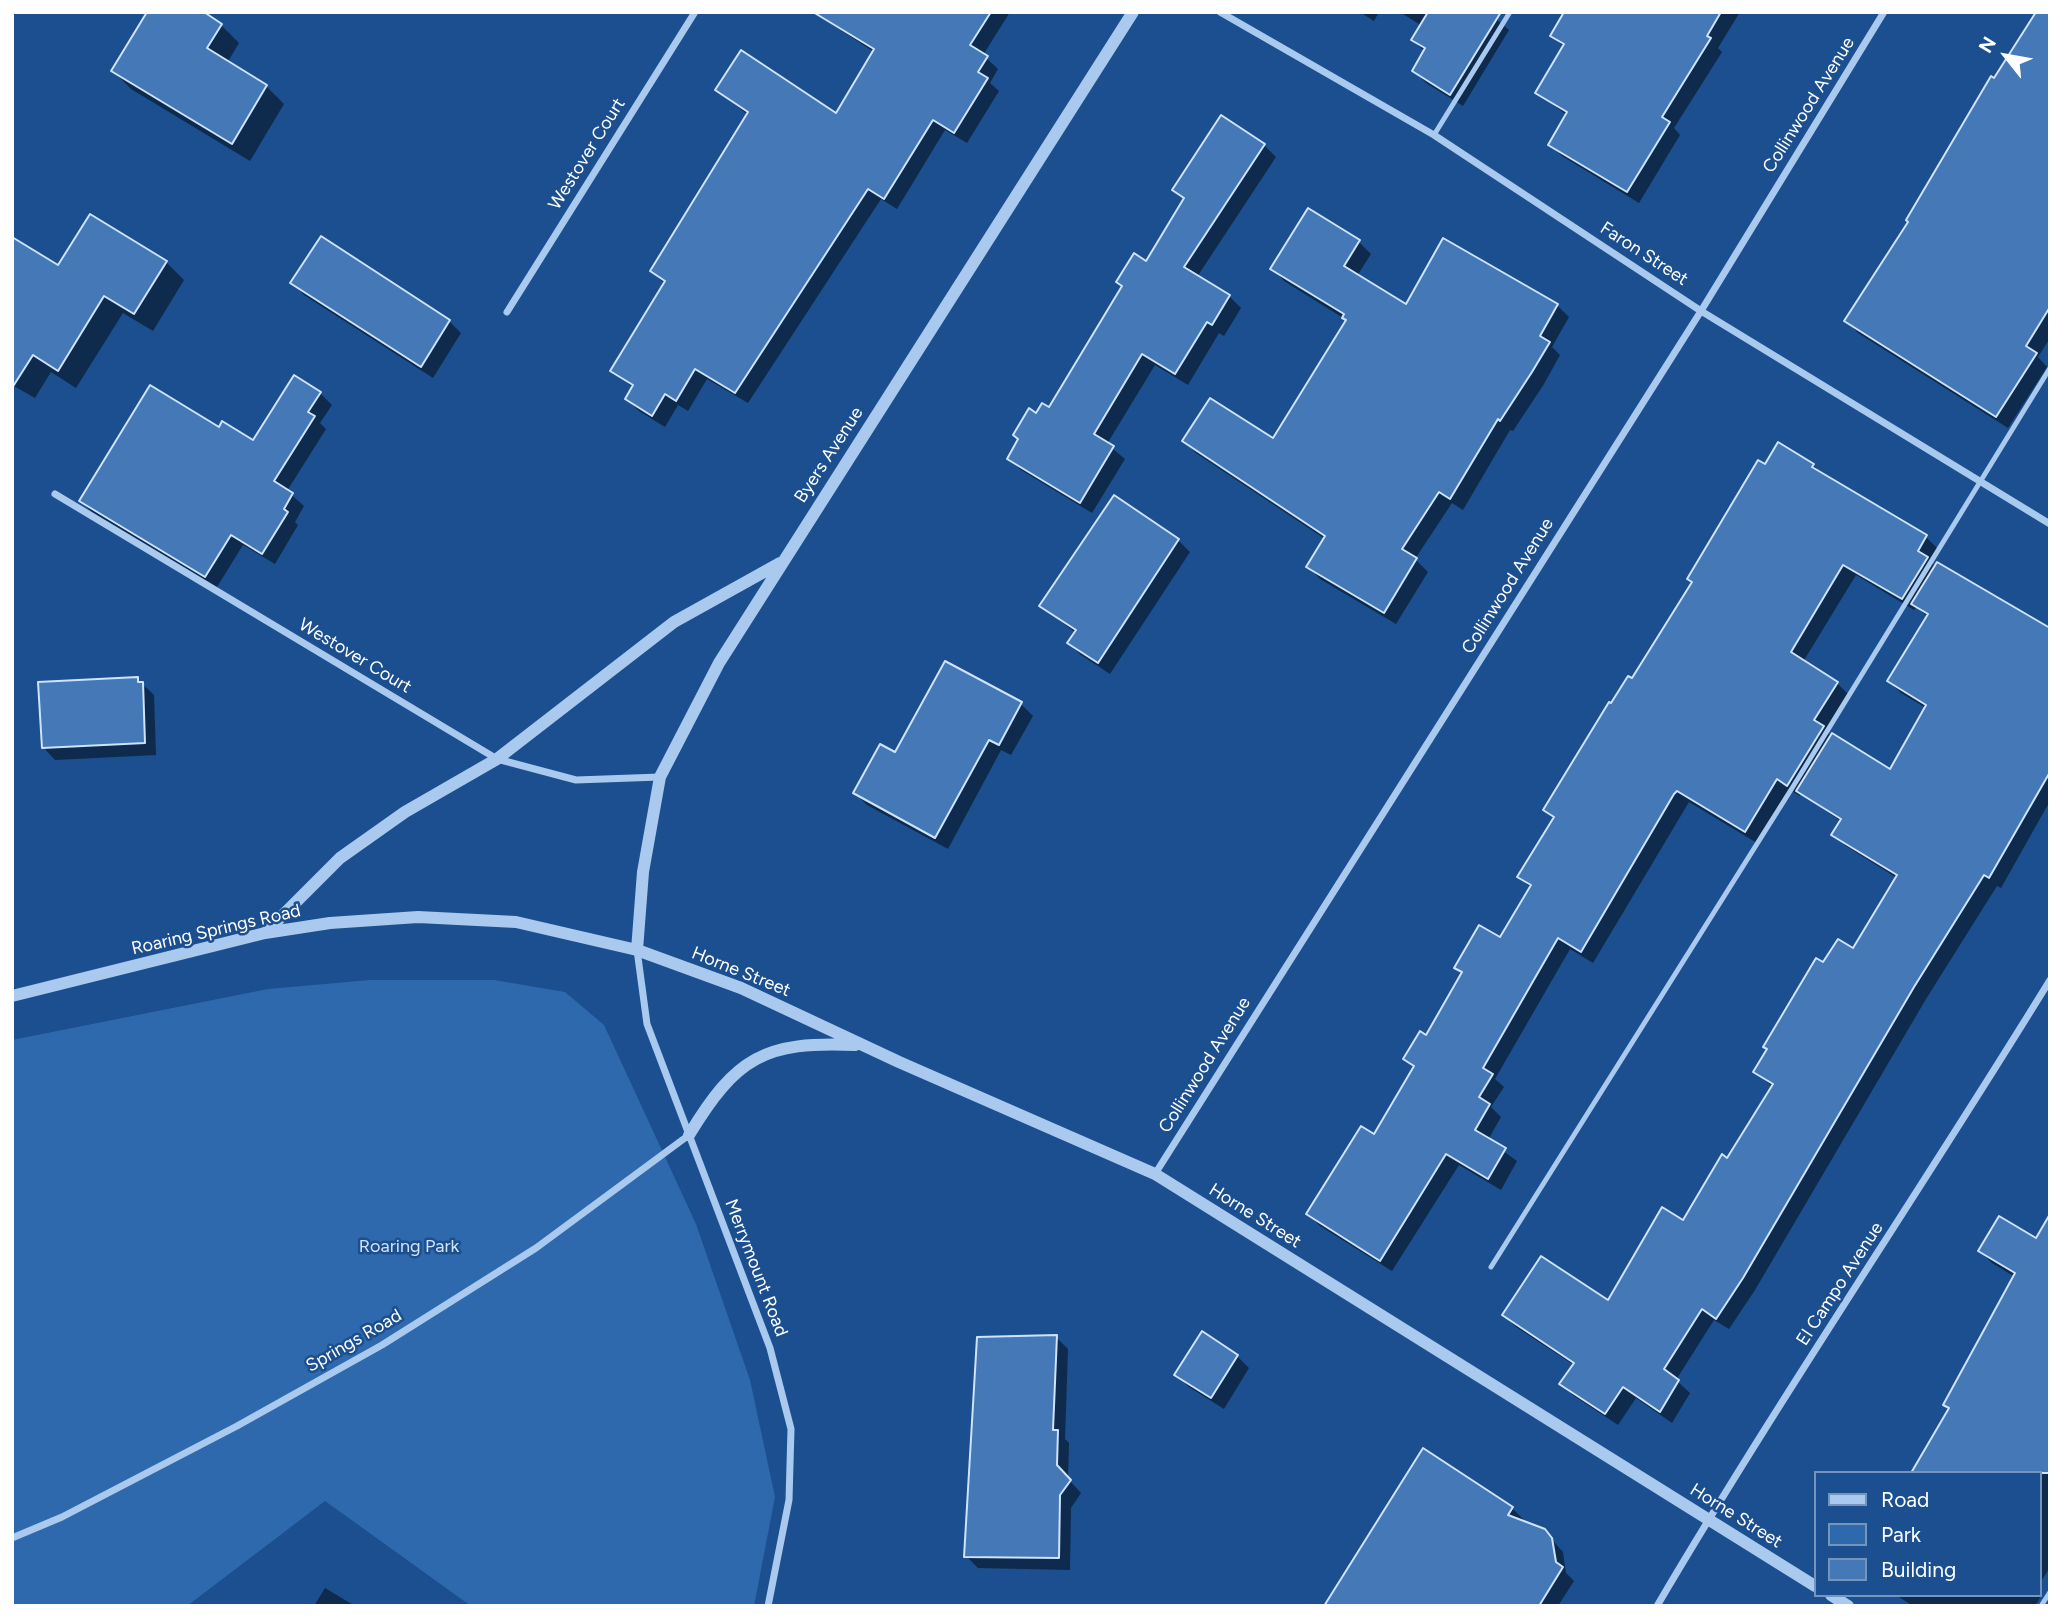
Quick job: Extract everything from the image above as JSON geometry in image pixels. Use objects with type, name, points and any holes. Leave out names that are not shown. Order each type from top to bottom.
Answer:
[{"type":"street","name":"Westover Court","points":[[507,312],[695,12]]},
{"type":"street","name":"Byers Avenue","points":[[637,950],[643,872],[660,777],[719,663],[780,563],[1133,12]]},
{"type":"street","name":"Faron Street","points":[[1220,12],[1434,135],[1701,310],[2050,524]]},
{"type":"street","name":"Collinwood Avenue","points":[[1155,1174],[1701,310],[1884,12]]},
{"type":"street","name":"Westover Court","points":[[55,494],[497,759],[576,780],[660,777]]},
{"type":"street","points":[[264,933],[340,858],[405,812],[497,759],[674,622],[780,563]]},
{"type":"street","name":"Roaring Springs Road","points":[[12,996],[264,933],[330,923],[418,917],[516,922],[637,950]]},
{"type":"street","name":"Horne Street","points":[[637,950],[741,988],[1155,1174],[1814,1585]]},
{"type":"street","name":"Merrymount Road","points":[[637,950],[647,1024],[770,1348],[791,1429],[789,1500],[768,1606]]},
{"type":"street","name":"El Campo Avenue","points":[[1657,1606],[1708,1519],[1947,1147],[2050,980]]},
{"type":"street","points":[[689,1135],[710,1101],[736,1072],[767,1052],[818,1043],[863,1045]]},
{"type":"street","name":"Springs Road","points":[[12,1538],[62,1517],[237,1426],[382,1345],[536,1248],[689,1135]]},
{"type":"lane","points":[[1434,135],[1510,12]]},
{"type":"lane","points":[[1491,1267],[1794,785],[2050,368]]},
{"type":"lane","points":[[2041,1606],[2050,1592]]},
{"type":"green space","name":"Roaring Park","points":[[370,980],[494,980],[565,992],[604,1025],[696,1224],[750,1380],[775,1497],[754,1606],[471,1606],[325,1501],[187,1606],[12,1606],[12,1040],[268,989]]},
{"type":"building","points":[[147,12],[204,12],[222,24],[207,48],[267,85],[232,144],[111,71]]},
{"type":"building","points":[[813,12],[991,12],[970,45],[988,56],[978,72],[988,78],[954,133],[933,120],[884,199],[868,189],[735,393],[695,369],[676,401],[665,394],[652,416],[625,399],[633,385],[610,371],[665,281],[650,271],[748,112],[715,90],[741,50],[836,113],[874,49]]},
{"type":"building","points":[[1428,12],[1501,12],[1450,95],[1412,71],[1425,48],[1411,40]]},
{"type":"building","points":[[1564,12],[1721,12],[1707,36],[1711,38],[1662,117],[1670,122],[1627,192],[1548,145],[1567,112],[1535,93],[1564,44],[1550,36]]},
{"type":"building","points":[[2036,12],[2050,12],[2050,307],[2026,346],[2037,353],[1996,417],[1844,321],[1908,222],[1906,220],[1991,76],[1994,78]]},
{"type":"building","points":[[1221,115],[1265,144],[1184,267],[1230,295],[1212,325],[1207,322],[1175,374],[1142,354],[1094,434],[1114,446],[1080,503],[1007,459],[1018,439],[1013,435],[1029,408],[1036,413],[1042,403],[1049,407],[1122,286],[1116,282],[1134,253],[1146,261],[1184,198],[1172,190]]},
{"type":"building","points":[[1308,208],[1360,240],[1344,266],[1406,304],[1443,238],[1558,304],[1540,336],[1550,342],[1532,372],[1500,421],[1498,419],[1450,499],[1439,492],[1402,549],[1417,558],[1384,613],[1306,567],[1325,536],[1182,441],[1210,398],[1273,438],[1346,320],[1342,318],[1344,314],[1270,269]]},
{"type":"building","points":[[90,214],[167,261],[134,314],[104,296],[58,371],[33,355],[12,388],[12,237],[58,265]]},
{"type":"building","points":[[321,236],[450,320],[421,367],[290,283]]},
{"type":"building","points":[[294,375],[321,392],[308,412],[315,416],[274,481],[293,493],[284,509],[288,512],[262,554],[231,535],[205,577],[79,501],[150,385],[219,427],[222,421],[253,440]]},
{"type":"building","points":[[1778,442],[1814,464],[1812,467],[1927,535],[1918,551],[1928,557],[1902,599],[1843,565],[1791,652],[1838,682],[1814,720],[1824,726],[1787,786],[1777,779],[1745,832],[1677,791],[1674,794],[1581,952],[1558,938],[1483,1068],[1493,1074],[1479,1097],[1490,1104],[1475,1130],[1506,1148],[1488,1179],[1446,1154],[1380,1261],[1306,1214],[1361,1126],[1374,1134],[1414,1066],[1403,1059],[1420,1031],[1426,1035],[1462,972],[1454,968],[1479,925],[1500,937],[1531,885],[1517,877],[1554,817],[1543,810],[1609,702],[1611,703],[1628,676],[1632,678],[1692,582],[1687,579],[1758,460],[1765,464]]},
{"type":"building","points":[[1114,495],[1179,539],[1098,663],[1067,643],[1076,630],[1039,606]]},
{"type":"building","points":[[1937,562],[2050,628],[2050,772],[1989,878],[1984,875],[1914,987],[1743,1278],[1716,1319],[1702,1309],[1664,1369],[1679,1380],[1660,1412],[1623,1387],[1605,1414],[1559,1384],[1574,1363],[1502,1315],[1541,1256],[1608,1300],[1662,1207],[1683,1220],[1722,1154],[1727,1158],[1773,1084],[1753,1072],[1767,1049],[1763,1047],[1816,958],[1823,962],[1838,939],[1853,948],[1897,875],[1831,835],[1841,819],[1796,791],[1832,733],[1890,769],[1926,705],[1887,681],[1928,614],[1911,604]]},
{"type":"building","points":[[945,661],[1022,702],[999,745],[989,740],[935,838],[853,793],[880,744],[895,752]]},
{"type":"building","points":[[138,677],[138,682],[143,682],[145,743],[42,748],[38,682]]},
{"type":"building","points":[[2050,1214],[2050,1473],[1912,1471],[1949,1408],[1943,1405],[2015,1273],[1978,1251],[1999,1216],[2036,1238]]},
{"type":"building","points":[[1202,1331],[1238,1355],[1211,1398],[1174,1375]]},
{"type":"building","points":[[1057,1335],[1053,1430],[1058,1430],[1057,1465],[1071,1480],[1060,1495],[1059,1558],[964,1557],[977,1337]]},
{"type":"building","points":[[1423,1448],[1513,1507],[1508,1515],[1545,1529],[1552,1538],[1556,1562],[1563,1567],[1539,1606],[1324,1606]]}]
